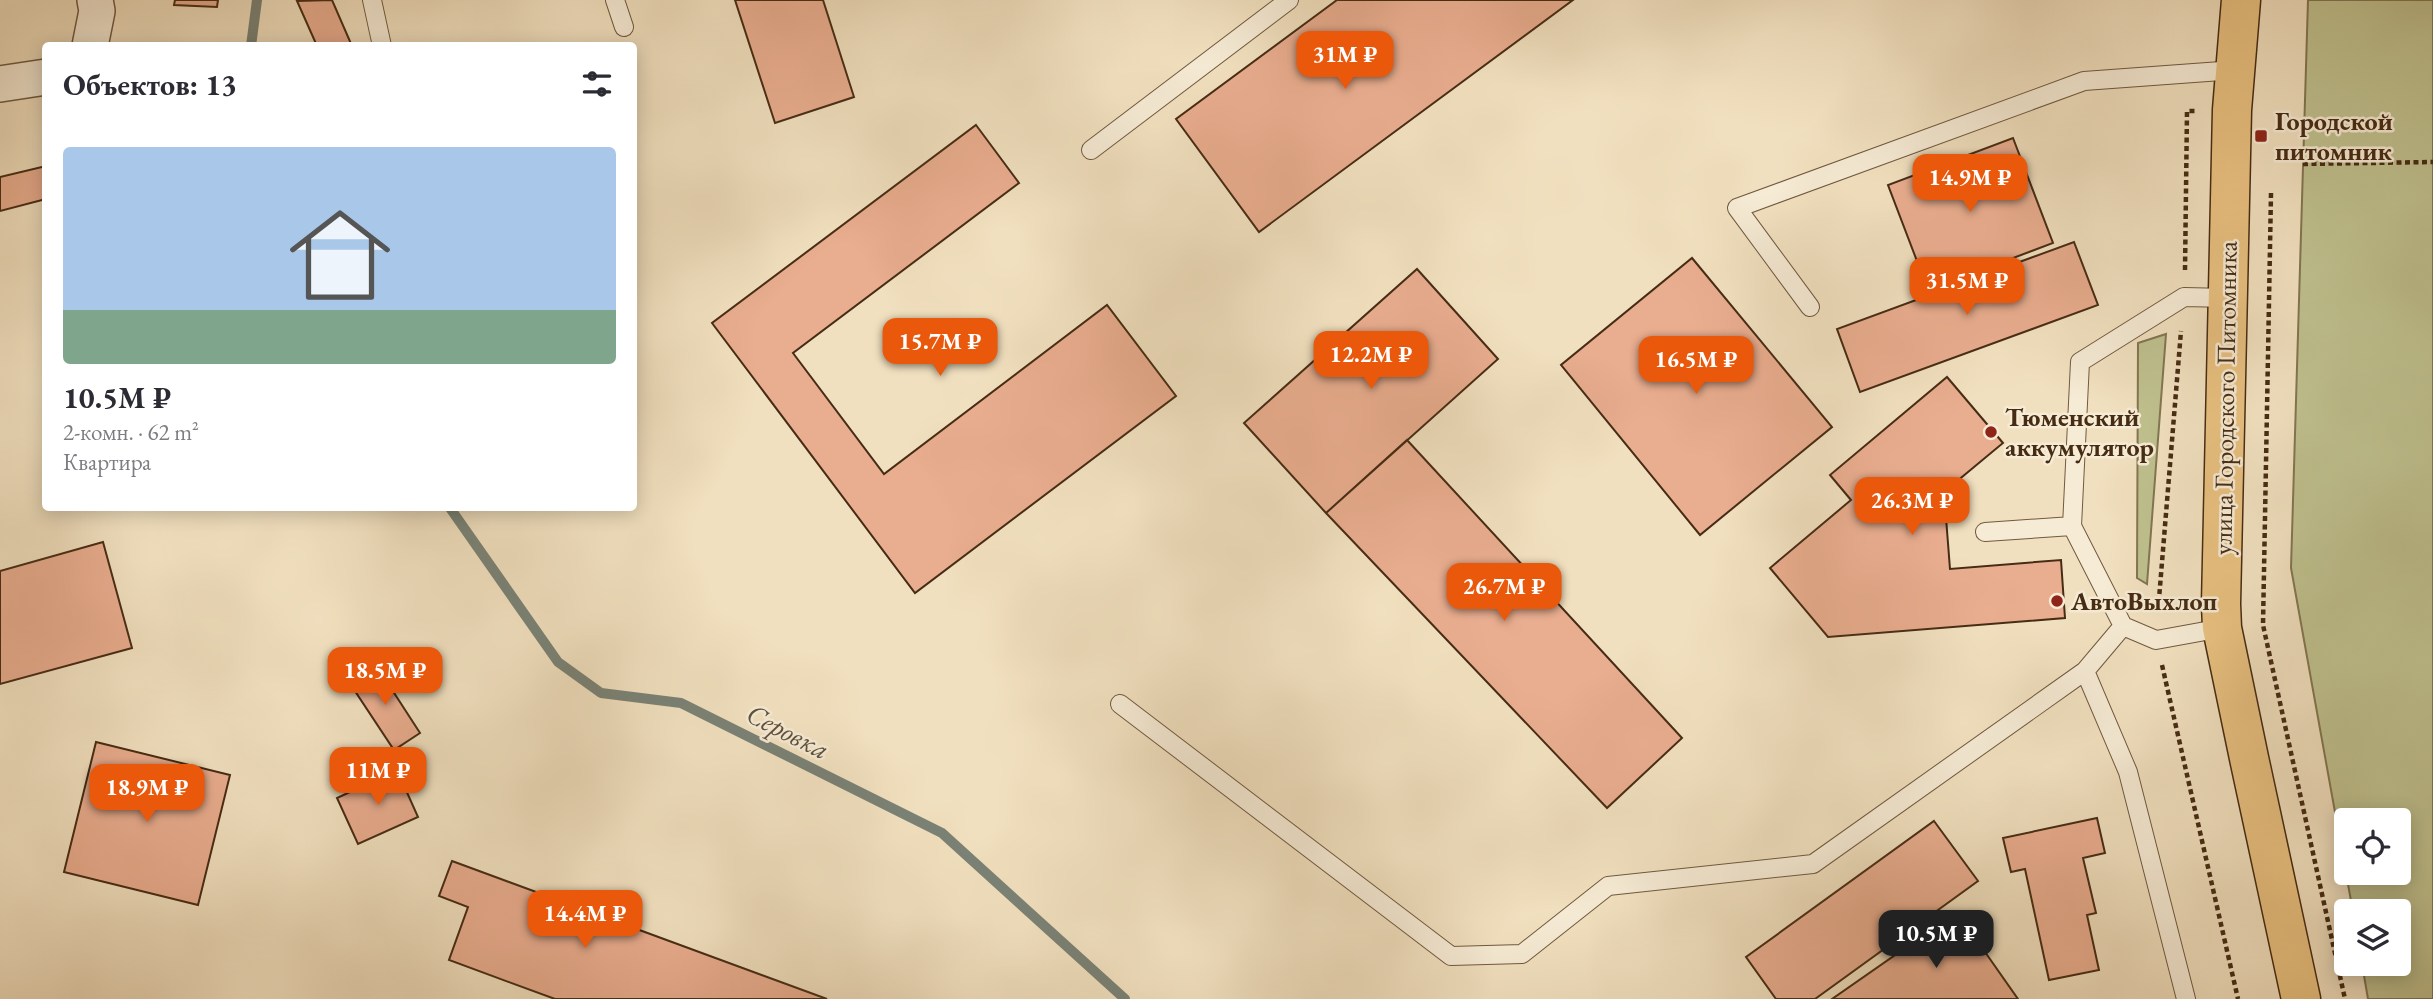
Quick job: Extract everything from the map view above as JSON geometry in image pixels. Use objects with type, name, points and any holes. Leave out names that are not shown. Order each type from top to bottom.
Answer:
[{"type":"main road","name":"улица Городского Питомника","points":[[2241,0],[2232,110],[2222,628],[2301,999]]},
{"type":"street","points":[[91,42],[97,11],[95,0]]},
{"type":"street","points":[[0,83],[42,78]]},
{"type":"lane","points":[[372,0],[381,42]]},
{"type":"lane","points":[[615,0],[624,27]]},
{"type":"lane","points":[[1091,150],[1289,0]]},
{"type":"lane","points":[[1810,307],[1737,208],[2084,81],[2235,70]]},
{"type":"lane","points":[[2222,628],[2156,640],[2123,626],[2072,526],[2080,362],[2184,298],[2228,298]]},
{"type":"lane","points":[[1985,532],[2072,526]]},
{"type":"lane","points":[[1120,704],[1451,956],[1522,954],[1608,886],[1813,864],[2085,671],[2123,626]]},
{"type":"lane","points":[[2085,671],[2128,772],[2186,999]]},
{"type":"path","points":[[2232,110],[2187,111],[2184,298],[2156,640],[2238,999]]},
{"type":"path","points":[[2303,164],[2433,162]]},
{"type":"path","points":[[2271,192],[2263,625],[2345,999]]},
{"type":"green space","points":[[2308,0],[2433,0],[2433,999],[2368,999],[2364,976],[2411,976],[2411,899],[2351,899],[2348,885],[2411,885],[2411,808],[2334,808],[2291,568]]},
{"type":"green space","points":[[2166,334],[2147,584],[2137,578],[2138,343]]},
{"type":"building","points":[[175,0],[218,0],[217,7],[174,5]]},
{"type":"building","points":[[332,0],[350,42],[315,42],[297,1]]},
{"type":"building","points":[[735,0],[823,0],[854,97],[775,123]]},
{"type":"building","points":[[1337,0],[1573,0],[1259,232],[1176,119]]},
{"type":"building","points":[[976,125],[1019,183],[793,353],[884,474],[1107,305],[1176,396],[915,593],[712,323]]},
{"type":"building","points":[[2013,138],[2053,243],[1928,290],[1888,185]]},
{"type":"building","points":[[42,167],[42,200],[0,211],[0,177]]},
{"type":"building","points":[[2074,242],[2098,305],[1860,392],[1837,329]]},
{"type":"building","points":[[1692,258],[1832,427],[1700,535],[1561,365]]},
{"type":"building","points":[[1417,269],[1498,359],[1326,513],[1244,423]]},
{"type":"building","points":[[1947,377],[2003,443],[1944,492],[1950,569],[2061,560],[2065,618],[1828,637],[1770,568],[1851,500],[1830,475]]},
{"type":"building","points":[[1407,440],[1682,738],[1607,808],[1326,513]]},
{"type":"building","points":[[103,542],[132,648],[0,684],[0,571]]},
{"type":"building","points":[[376,665],[420,733],[394,750],[349,682]]},
{"type":"building","points":[[96,742],[230,775],[198,905],[64,872]]},
{"type":"building","points":[[397,770],[418,817],[358,844],[337,798]]},
{"type":"building","points":[[2097,818],[2105,853],[2083,858],[2096,913],[2087,915],[2099,970],[2049,980],[2025,869],[2011,872],[2003,838]]},
{"type":"building","points":[[1934,821],[1978,881],[1815,999],[1776,999],[1746,957]]},
{"type":"building","points":[[452,861],[827,999],[555,999],[449,960],[468,907],[439,896]]},
{"type":"building","points":[[1957,912],[2018,999],[1832,999]]},
{"type":"waterway","name":"Серовка","points":[[252,42],[257,0]]},
{"type":"waterway","name":"Серовка","points":[[452,511],[558,662],[601,693],[681,703],[942,833],[1125,999]]},
{"type":"place","name":"Городской питомник","points":[[2261,136]]},
{"type":"place","name":"Тюменский аккумулятор","points":[[1991,432]]},
{"type":"place","name":"АвтоВыхлоп","points":[[2057,601]]}]
